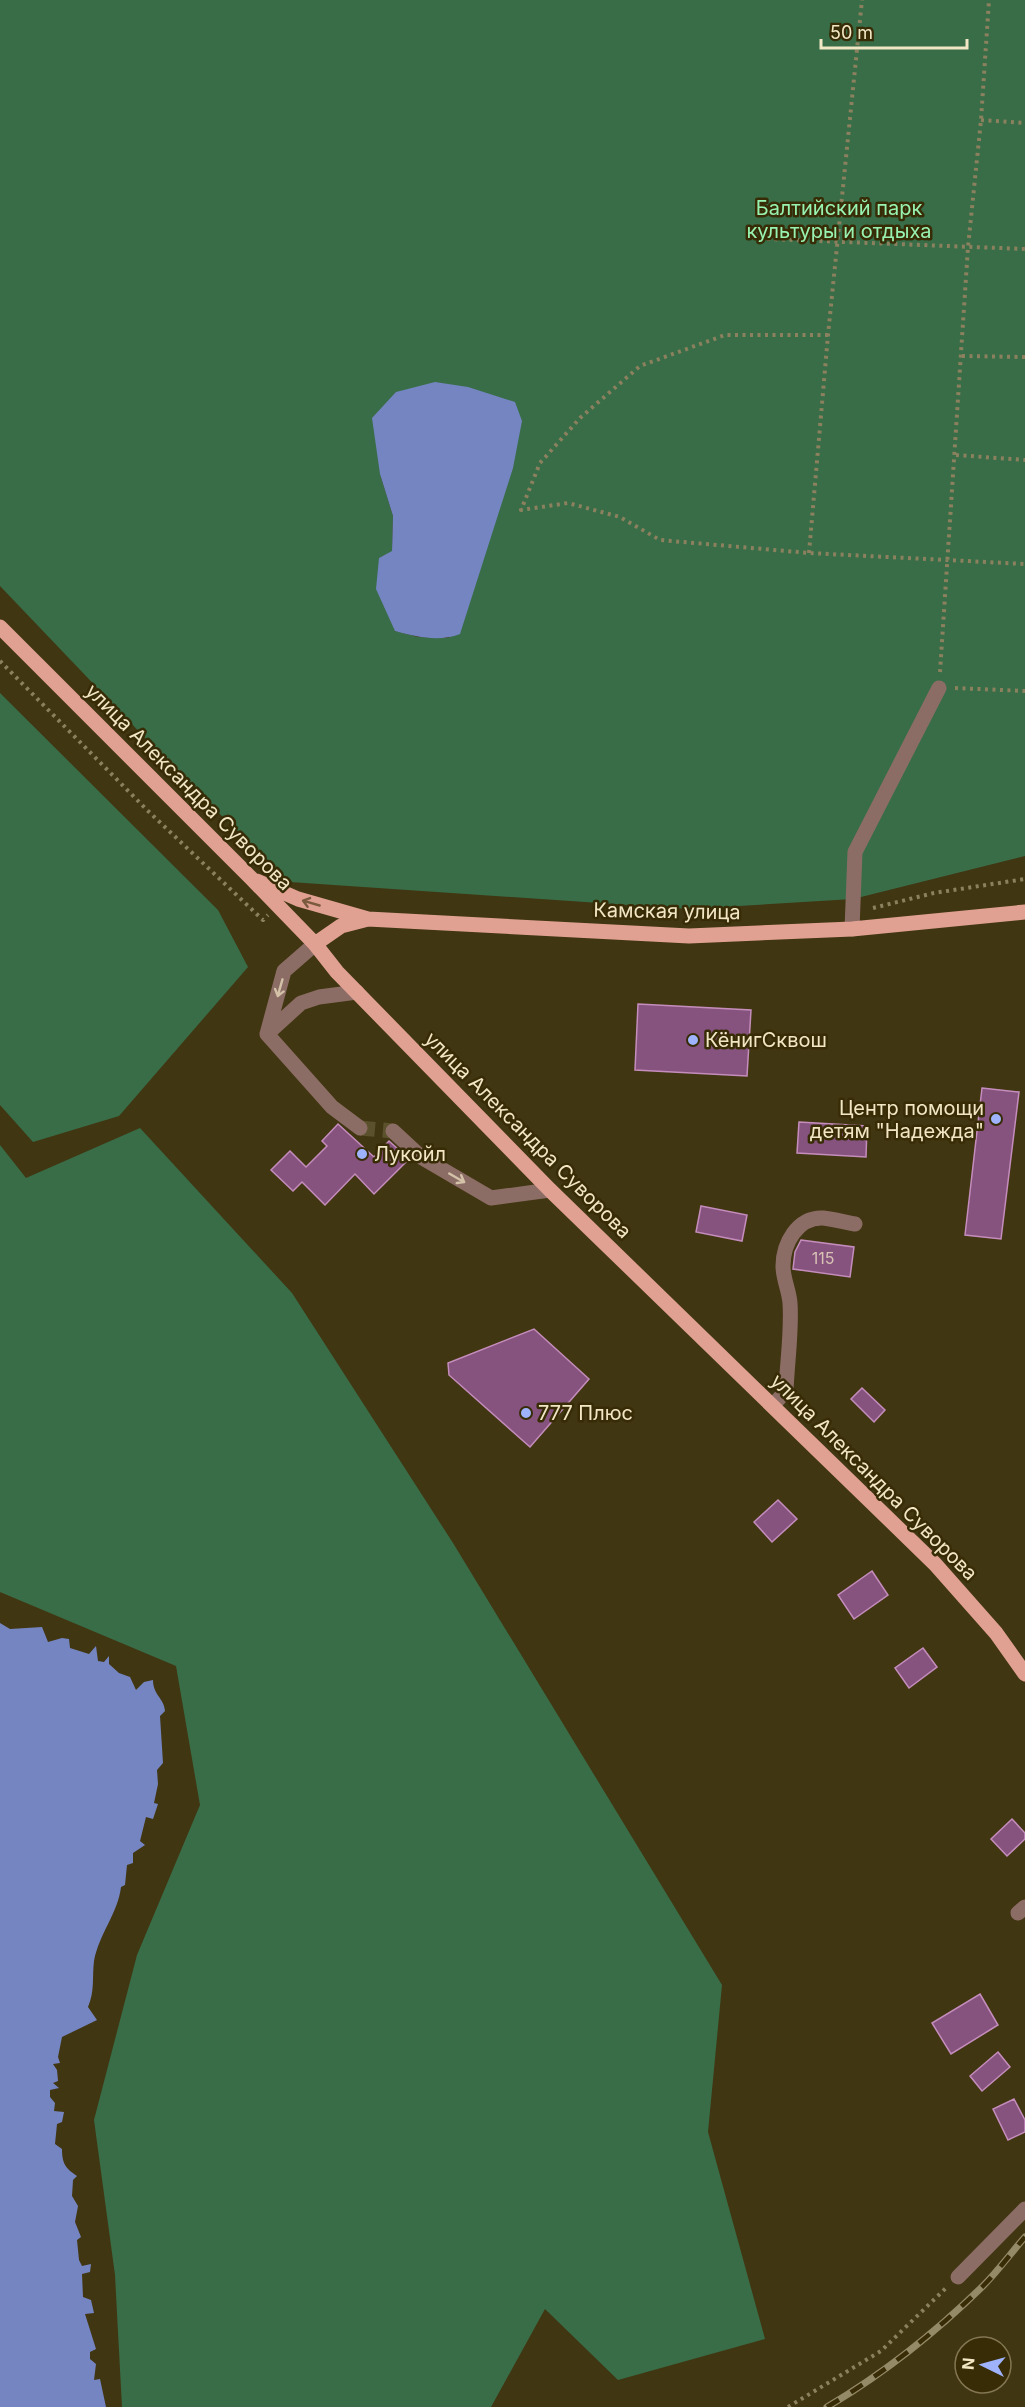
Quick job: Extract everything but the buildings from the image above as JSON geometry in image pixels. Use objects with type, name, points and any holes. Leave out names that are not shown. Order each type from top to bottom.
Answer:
[{"type":"main road","name":"улица Александра Суворова","points":[[0,627],[278,906],[315,944],[337,972],[550,1190],[935,1564],[996,1632],[1025,1674]]},
{"type":"main road","points":[[250,878],[298,899],[368,919]]},
{"type":"main road","name":"Камская улица","points":[[315,944],[341,926],[368,919],[689,936],[853,921],[1025,912]]},
{"type":"lane","points":[[853,921],[855,852],[939,688]]},
{"type":"lane","points":[[267,1034],[285,971],[315,944]]},
{"type":"lane","points":[[267,1034],[301,1003],[319,997],[357,992]]},
{"type":"lane","points":[[267,1034],[332,1107],[360,1128]]},
{"type":"lane","points":[[393,1131],[421,1157],[491,1198],[550,1190]]},
{"type":"lane","points":[[773,1405],[786,1391],[790,1302],[783,1268],[784,1252],[790,1237],[802,1224],[812,1220],[822,1218],[855,1224]]},
{"type":"lane","points":[[958,2277],[1025,2209]]},
{"type":"path","points":[[809,553],[828,335],[862,0]]},
{"type":"path","points":[[990,0],[968,247],[939,688],[1025,691]]},
{"type":"path","points":[[981,120],[1025,123]]},
{"type":"path","points":[[767,239],[1025,249]]},
{"type":"path","points":[[828,335],[725,335],[640,366],[580,418],[540,463],[522,510],[568,503],[620,518],[660,540],[809,553],[1025,564]]},
{"type":"path","points":[[962,356],[1025,357]]},
{"type":"path","points":[[956,455],[1025,460]]},
{"type":"path","points":[[0,661],[148,811],[263,920],[278,906]]},
{"type":"path","points":[[853,921],[934,893],[1025,879]]},
{"type":"path","points":[[788,2407],[881,2351],[958,2277]]},
{"type":"green space","name":"Балтийский парк культуры и отдыха","points":[[0,0],[1025,0],[1025,856],[853,899],[688,909],[290,882],[191,786],[0,586]],"holes":[[[380,474],[449,638],[418,637],[395,631],[379,558],[392,552],[393,516]]]},
{"type":"green space","points":[[0,693],[218,910],[248,967],[119,1116],[33,1142],[0,1105]]},
{"type":"green space","points":[[140,1128],[292,1293],[453,1543],[722,1985],[708,2132],[765,2339],[618,2380],[545,2309],[491,2407],[122,2407],[115,2275],[94,2120],[137,1955],[200,1805],[176,1666],[0,1592],[0,1145],[26,1178]]},
{"type":"water","points":[[435,382],[468,387],[515,402],[522,421],[513,468],[460,634],[444,638],[420,637],[395,631],[376,589],[379,558],[392,551],[393,516],[380,474],[372,418],[396,392]]},
{"type":"water","points":[[0,1623],[10,1629],[42,1627],[48,1642],[62,1638],[69,1639],[70,1648],[89,1654],[96,1646],[98,1661],[104,1662],[109,1656],[109,1664],[119,1673],[130,1677],[136,1690],[144,1682],[153,1680],[153,1685],[165,1711],[160,1716],[163,1763],[157,1770],[158,1784],[154,1803],[158,1804],[153,1819],[146,1817],[140,1841],[145,1845],[133,1853],[133,1863],[127,1865],[125,1885],[121,1887],[116,1906],[96,1951],[88,2007],[97,2020],[62,2037],[58,2057],[60,2063],[53,2064],[57,2070],[58,2081],[53,2083],[59,2088],[50,2090],[50,2097],[55,2103],[54,2111],[64,2112],[62,2122],[57,2124],[55,2144],[62,2149],[67,2168],[77,2176],[73,2180],[72,2196],[78,2206],[75,2222],[81,2237],[77,2240],[79,2260],[82,2266],[91,2264],[90,2272],[82,2274],[83,2297],[91,2300],[94,2313],[85,2314],[96,2349],[90,2352],[90,2359],[96,2364],[94,2380],[100,2379],[106,2407],[0,2407]]},
{"type":"tunnel","points":[[360,1128],[393,1131]]},
{"type":"railway","points":[[827,2407],[889,2366],[947,2319],[989,2280],[1025,2237]]},
{"type":"place","name":"КёнигСквош","points":[[693,1040]]},
{"type":"place","name":"Центр помощи детям \"Надежда\"","points":[[996,1119]]},
{"type":"place","name":"Лукойл","points":[[362,1154]]},
{"type":"place","name":"777 Плюс","points":[[526,1413]]}]
